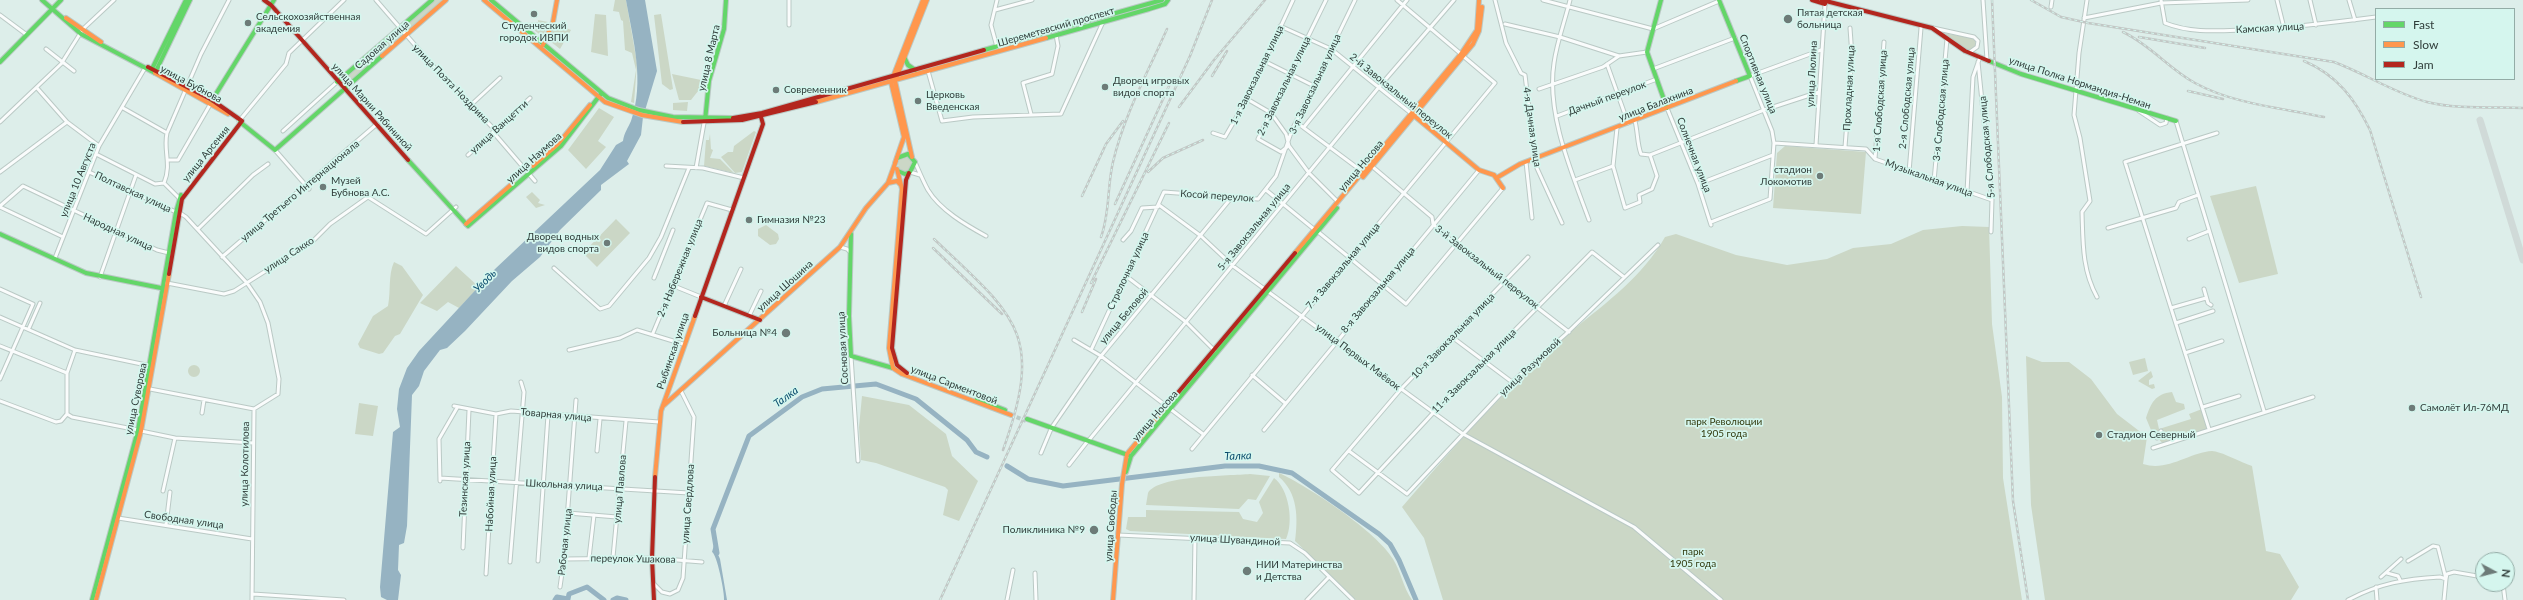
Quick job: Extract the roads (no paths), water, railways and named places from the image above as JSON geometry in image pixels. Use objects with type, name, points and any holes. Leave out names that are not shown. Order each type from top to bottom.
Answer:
[{"type":"main road","name":"улица Бубнова","points":[[42,0],[52,8],[55,13],[82,32],[145,68],[153,71]]},
{"type":"main road","points":[[0,62],[61,0]]},
{"type":"main road","points":[[153,71],[180,16],[186,0]]},
{"type":"main road","points":[[180,16],[190,0]]},
{"type":"main road","name":"улица Марии Рябининой","points":[[264,0],[271,5],[302,38],[344,90],[455,208],[467,225]]},
{"type":"main road","points":[[212,102],[274,0]]},
{"type":"main road","name":"Садовая улица","points":[[337,82],[432,0]]},
{"type":"main road","name":"Садовая улица","points":[[275,150],[446,0]]},
{"type":"main road","points":[[484,0],[599,94]]},
{"type":"main road","points":[[491,0],[542,46]]},
{"type":"main road","points":[[542,46],[553,22],[557,0]]},
{"type":"main road","name":"улица 8 Марта","points":[[705,121],[709,81],[724,29],[726,0]]},
{"type":"main road","points":[[896,75],[923,0]]},
{"type":"main road","points":[[888,183],[900,175],[908,173],[915,162],[912,157],[893,81],[926,0]]},
{"type":"main road","name":"Шереметевский проспект","points":[[705,121],[743,116],[807,99],[834,95],[893,81],[1056,35],[1162,0]]},
{"type":"main road","name":"улица Носова","points":[[1128,456],[1217,352],[1462,55],[1477,30],[1481,0]]},
{"type":"main road","points":[[1647,52],[1661,0]]},
{"type":"main road","name":"Спортивная улица","points":[[1719,0],[1750,76]]},
{"type":"main road","name":"улица Полка Нормандия-Неман","points":[[1812,0],[1932,28],[1979,60],[1987,60],[2076,91],[2176,121]]},
{"type":"main road","name":"Шереметевский проспект","points":[[599,94],[621,106],[654,115],[705,121],[743,121],[808,104],[896,75],[997,46],[1054,30],[1102,20],[1168,1]]},
{"type":"main road","name":"улица Полка Нормандия-Неман","points":[[1922,26],[1940,33]]},
{"type":"main road","points":[[1054,30],[1056,35]]},
{"type":"main road","name":"улица Бубнова","points":[[82,32],[212,102],[240,121],[275,150]]},
{"type":"main road","name":"Солнечная улица","points":[[1647,52],[1667,108]]},
{"type":"main road","points":[[971,54],[972,59]]},
{"type":"main road","points":[[904,57],[908,65],[915,70]]},
{"type":"main road","name":"улица Балахнина","points":[[1498,177],[1526,162],[1750,76]]},
{"type":"main road","name":"улица Шошина","points":[[663,406],[840,247],[866,208],[888,183],[904,137],[893,81]]},
{"type":"main road","name":"улица Наумова","points":[[467,225],[527,173],[567,135],[599,94]]},
{"type":"main road","points":[[807,99],[808,104]]},
{"type":"main road","name":"2-й Завокзальный переулок","points":[[1413,115],[1479,170],[1485,170],[1498,177]]},
{"type":"main road","name":"Рыбинская улица","points":[[654,600],[652,558],[654,490],[660,422],[663,406],[683,344],[763,124],[761,117]]},
{"type":"main road","name":"улица Арсения","points":[[181,199],[240,121]]},
{"type":"main road","points":[[908,173],[897,169],[896,160],[903,154],[912,157]]},
{"type":"main road","name":"улица Сарментовой","points":[[897,169],[900,175],[902,189],[892,348],[896,365],[904,372],[993,407]]},
{"type":"main road","name":"улица Сарментовой","points":[[908,173],[898,247],[889,348],[893,368],[902,374],[1012,414]]},
{"type":"main road","points":[[1498,177],[1503,188]]},
{"type":"main road","points":[[888,183],[897,181],[902,189]]},
{"type":"main road","name":"улица Суворова","points":[[92,600],[140,430],[150,389],[169,253],[181,199]]},
{"type":"main road","name":"улица Суворова","points":[[140,430],[167,283],[178,212]]},
{"type":"main road","points":[[0,234],[100,277],[165,289]]},
{"type":"main road","name":"Сосновая улица","points":[[850,234],[849,316],[851,356]]},
{"type":"main road","points":[[701,297],[760,320]]},
{"type":"main road","points":[[851,356],[893,368]]},
{"type":"main road","points":[[1026,420],[1128,456]]},
{"type":"main road","name":"улица Свободы","points":[[1114,600],[1124,473],[1128,456]]},
{"type":"main road","name":"улица Суворова","points":[[96,600],[116,517]]},
{"type":"street","points":[[0,122],[63,62],[91,20],[114,0]]},
{"type":"street","points":[[164,183],[169,160],[165,139],[167,133],[186,88],[229,0]]},
{"type":"street","name":"улица Арсения","points":[[240,121],[286,64],[289,53],[302,38],[344,0]]},
{"type":"street","name":"улица Поэта Ноздрина","points":[[376,0],[406,36],[472,104],[535,181]]},
{"type":"street","points":[[789,0],[789,25]]},
{"type":"street","points":[[997,0],[991,25],[997,46]]},
{"type":"street","points":[[995,10],[1032,0]]},
{"type":"street","points":[[1145,0],[1146,5]]},
{"type":"street","points":[[1168,1],[1172,0]]},
{"type":"street","name":"1-я Завокзальная улица","points":[[1213,133],[1226,137],[1247,99],[1293,0]]},
{"type":"street","name":"2-я Завокзальная улица","points":[[1288,146],[1281,152],[1258,140],[1326,0]]},
{"type":"street","name":"3-я Завокзальная улица","points":[[1266,190],[1276,176],[1296,122],[1355,0]]},
{"type":"street","points":[[1397,0],[1462,55]]},
{"type":"street","points":[[1304,128],[1407,0]]},
{"type":"street","name":"5-я Завокзальная улица","points":[[1069,466],[1135,382],[1234,266],[1379,87],[1454,0]]},
{"type":"street","name":"4-я Дачная улица","points":[[1495,0],[1506,43],[1521,73],[1525,75],[1536,166],[1562,223]]},
{"type":"street","points":[[1543,0],[1653,29],[1719,0]]},
{"type":"street","points":[[1570,0],[1560,38],[1554,68],[1553,84],[1563,149],[1589,220]]},
{"type":"street","points":[[1982,0],[1987,60]]},
{"type":"street","points":[[2051,7],[2052,0]]},
{"type":"street","points":[[2087,0],[2074,115],[2080,138],[2090,201],[2082,212],[2084,254],[2090,284],[2097,297]]},
{"type":"street","points":[[2084,18],[2161,2],[2248,0]]},
{"type":"street","points":[[2276,0],[2284,28]]},
{"type":"street","points":[[2310,0],[2316,25]]},
{"type":"street","points":[[2349,0],[2355,20]]},
{"type":"street","name":"улица Люлина","points":[[1816,145],[1820,92],[1821,1]]},
{"type":"street","name":"Камская улица","points":[[2161,2],[2165,23],[2179,28],[2208,31],[2284,28],[2375,17]]},
{"type":"street","points":[[0,16],[27,34]]},
{"type":"street","points":[[928,71],[942,121],[973,117],[1062,114],[1102,20]]},
{"type":"street","points":[[1505,24],[1560,38],[1619,56],[1647,52]]},
{"type":"street","name":"2-й Завокзальный переулок","points":[[1280,26],[1331,49],[1413,115]]},
{"type":"street","name":"2-я Слободская улица","points":[[1909,172],[1922,26]]},
{"type":"street","name":"Прохладная улица","points":[[1845,147],[1852,56],[1850,28]]},
{"type":"street","points":[[1932,28],[1974,37],[1978,41],[1977,47],[1974,52],[1968,52]]},
{"type":"street","points":[[1031,114],[1023,82],[1052,74],[1058,46],[1056,35]]},
{"type":"street","points":[[1653,69],[1735,38]]},
{"type":"street","name":"3-я Слободская улица","points":[[1934,181],[1947,39]]},
{"type":"street","name":"1-я Слободская улица","points":[[1875,159],[1884,42]]},
{"type":"street","points":[[46,49],[74,71]]},
{"type":"street","name":"улица Балахнина","points":[[1750,76],[1821,50]]},
{"type":"street","name":"7-я Завокзальная улица","points":[[1192,450],[1203,434],[1495,83],[1462,55]]},
{"type":"street","points":[[1539,89],[1607,64],[1619,56]]},
{"type":"street","points":[[1967,192],[1973,78],[1979,60]]},
{"type":"street","name":"5-я Слободская улица","points":[[1979,60],[1992,200],[1991,232]]},
{"type":"street","points":[[1264,61],[1314,86]]},
{"type":"street","points":[[1607,64],[1628,123]]},
{"type":"street","name":"улица 10 Августа","points":[[55,258],[99,146],[123,108],[145,68]]},
{"type":"street","name":"Спортивная улица","points":[[1711,223],[1770,199],[1774,143],[1764,110],[1750,76]]},
{"type":"street","points":[[472,104],[500,78]]},
{"type":"street","name":"Дачный переулок","points":[[1557,116],[1657,79]]},
{"type":"street","points":[[283,131],[337,82]]},
{"type":"street","points":[[37,88],[67,122],[99,146]]},
{"type":"street","points":[[1635,121],[1639,134],[1636,142],[1641,154],[1650,155],[1681,141],[1764,110],[1820,92]]},
{"type":"street","name":"улица Ванцетти","points":[[468,155],[530,98]]},
{"type":"street","points":[[1247,99],[1271,113],[1286,134],[1288,146],[1309,173],[1339,204]]},
{"type":"street","points":[[169,160],[178,160],[212,102]]},
{"type":"street","points":[[123,108],[167,133]]},
{"type":"street","name":"Солнечная улица","points":[[1667,108],[1698,184],[1711,223]]},
{"type":"street","points":[[2136,109],[2160,125],[2166,123],[2167,118]]},
{"type":"street","points":[[696,168],[705,121]]},
{"type":"street","points":[[2176,121],[2264,411]]},
{"type":"street","points":[[0,172],[67,122]]},
{"type":"street","points":[[1296,122],[1331,146],[1365,173]]},
{"type":"street","name":"улица Третьего Интернационала","points":[[222,257],[306,187],[377,124]]},
{"type":"street","points":[[1617,128],[1614,166],[1625,208],[1640,202],[1639,195],[1652,189],[1657,176],[1650,155]]},
{"type":"street","points":[[2209,429],[2125,162],[2217,132]]},
{"type":"street","name":"Музыкальная улица","points":[[1774,143],[1866,149],[1875,159],[1934,181],[1992,200]]},
{"type":"street","name":"улица Бубнова","points":[[275,150],[306,187],[310,189]]},
{"type":"street","points":[[96,154],[155,184],[164,183],[181,199]]},
{"type":"street","points":[[1698,184],[1773,155]]},
{"type":"street","points":[[915,162],[929,191],[937,200],[958,219],[986,236]]},
{"type":"street","points":[[1526,162],[1532,218]]},
{"type":"street","points":[[198,229],[253,175],[268,164]]},
{"type":"street","points":[[666,166],[696,168],[744,178]]},
{"type":"street","points":[[1575,180],[1614,166]]},
{"type":"street","points":[[554,268],[600,309],[609,306],[649,258],[661,237],[689,168]]},
{"type":"street","name":"3-й Завокзальный переулок","points":[[1374,168],[1432,217],[1433,224],[1455,244],[1569,332]]},
{"type":"street","name":"8-я Завокзальная улица","points":[[1264,430],[1336,340],[1479,170]]},
{"type":"street","name":"Полтавская улица","points":[[89,172],[178,212]]},
{"type":"street","points":[[908,173],[921,175]]},
{"type":"street","points":[[100,277],[129,191],[136,175]]},
{"type":"street","name":"Народная улица","points":[[0,206],[21,188],[25,187],[74,212],[157,250],[169,253]]},
{"type":"street","points":[[1266,190],[1282,205],[1350,257],[1406,304],[1503,188]]},
{"type":"street","name":"Косой переулок","points":[[1164,192],[1258,199],[1266,190]]},
{"type":"street","name":"Стрелочная улица","points":[[1091,350],[1164,192]]},
{"type":"street","points":[[2108,228],[2143,219],[2176,208],[2179,202],[2198,195]]},
{"type":"street","name":"улица Сакко","points":[[167,283],[224,294],[248,283],[313,242],[330,224],[368,197],[426,234],[455,208]]},
{"type":"street","name":"улица Беловой","points":[[1041,453],[1052,428],[1101,356],[1152,296],[1232,197]]},
{"type":"street","name":"2-я Набережная улица","points":[[653,333],[674,286],[707,203],[732,210]]},
{"type":"street","points":[[0,206],[63,237]]},
{"type":"street","points":[[1122,240],[1131,231],[1142,208],[1151,209],[1158,206]]},
{"type":"street","name":"улица Первых Маёвок","points":[[1158,206],[1201,236],[1234,266],[1463,434],[1634,527],[1721,600]]},
{"type":"street","name":"улица Колотилова","points":[[178,212],[185,215],[222,257],[248,283],[260,302],[268,323],[280,388],[274,398],[254,409],[252,600]]},
{"type":"street","points":[[654,278],[673,230]]},
{"type":"street","points":[[2189,239],[2209,231]]},
{"type":"street","name":"улица Разумовой","points":[[1378,473],[1407,494],[1512,382],[1569,332],[1658,245]]},
{"type":"street","points":[[840,247],[847,249],[850,254]]},
{"type":"street","name":"11-я Завокзальная улица","points":[[1359,493],[1434,412],[1592,252],[1624,277]]},
{"type":"street","name":"10-я Завокзальная улица","points":[[1359,493],[1332,470],[1401,389],[1528,257]]},
{"type":"street","points":[[724,306],[741,269]]},
{"type":"street","points":[[1126,276],[1186,322],[1217,352]]},
{"type":"street","points":[[674,286],[701,297]]},
{"type":"street","points":[[0,289],[32,304],[0,379]]},
{"type":"street","points":[[2204,289],[2206,298],[2211,305]]},
{"type":"street","points":[[749,316],[761,291]]},
{"type":"street","points":[[2171,308],[2206,298]]},
{"type":"street","points":[[28,328],[40,303]]},
{"type":"street","points":[[2176,324],[2213,311]]},
{"type":"street","points":[[0,317],[23,325],[75,350],[151,366]]},
{"type":"street","points":[[569,350],[620,338],[637,330],[653,333],[683,344]]},
{"type":"street","points":[[1452,337],[1512,382]]},
{"type":"street","points":[[1074,340],[1101,356],[1168,410],[1203,434]]},
{"type":"street","points":[[2185,353],[2222,341]]},
{"type":"street","points":[[0,346],[68,373]]},
{"type":"street","points":[[0,401],[56,422],[61,421],[67,414],[68,373],[75,350]]},
{"type":"street","name":"Сосновая улица","points":[[851,356],[858,461]]},
{"type":"street","points":[[1252,375],[1285,403]]},
{"type":"street","points":[[510,562],[523,413],[524,392],[521,382]]},
{"type":"street","points":[[150,389],[254,409]]},
{"type":"street","name":"улица Свердлова","points":[[653,583],[662,592],[670,594],[678,590],[683,578],[694,417],[681,391]]},
{"type":"street","points":[[2203,407],[2239,396]]},
{"type":"street","points":[[2153,448],[2264,411],[2313,398]]},
{"type":"street","points":[[202,413],[204,400]]},
{"type":"street","name":"Рабочая улица","points":[[560,587],[568,513],[576,400]]},
{"type":"street","name":"Товарная улица","points":[[440,480],[439,439],[455,407],[496,414],[511,411],[626,421],[660,422]]},
{"type":"street","name":"Тезинская улица","points":[[463,548],[464,479],[469,410]]},
{"type":"street","points":[[67,414],[72,417],[175,438],[253,443]]},
{"type":"street","name":"Набойная улица","points":[[486,574],[496,414]]},
{"type":"street","points":[[538,560],[542,484],[548,415]]},
{"type":"street","points":[[598,451],[600,419]]},
{"type":"street","name":"улица Павлова","points":[[613,558],[626,421]]},
{"type":"street","points":[[2157,438],[2161,431]]},
{"type":"street","points":[[163,491],[175,438]]},
{"type":"street","points":[[1349,451],[1378,473]]},
{"type":"street","name":"Школьная улица","points":[[440,480],[464,479],[492,482],[570,485],[689,493]]},
{"type":"street","points":[[166,525],[170,492]]},
{"type":"street","points":[[568,513],[617,517]]},
{"type":"street","points":[[589,558],[594,515]]},
{"type":"street","name":"Свободная улица","points":[[116,517],[252,539]]},
{"type":"street","name":"улица Шувандиной","points":[[1120,535],[1290,543],[1305,553],[1353,600]]},
{"type":"street","points":[[1194,600],[1196,538]]},
{"type":"street","points":[[2408,561],[2433,546],[2437,546],[2446,579]]},
{"type":"street","name":"переулок Ушакова","points":[[564,559],[652,558],[702,562]]},
{"type":"street","points":[[2381,577],[2401,559]]},
{"type":"street","points":[[1008,600],[1013,570]]},
{"type":"street","points":[[2444,600],[2447,574],[2454,572],[2475,576]]},
{"type":"street","points":[[1035,573],[1036,600]]},
{"type":"street","points":[[2387,573],[2398,576],[2400,580]]},
{"type":"street","points":[[2348,600],[2376,586],[2400,580],[2440,576],[2446,579]]},
{"type":"street","points":[[1306,600],[1329,577]]},
{"type":"street","points":[[2376,586],[2377,600]]},
{"type":"street","points":[[253,594],[344,600]]},
{"type":"water","name":"Уводь","points":[[626,0],[645,0],[657,71],[643,117],[641,135],[627,161],[629,164],[601,185],[601,190],[560,230],[540,257],[512,281],[447,348],[440,350],[424,371],[419,386],[412,395],[407,526],[404,543],[399,545],[398,570],[401,575],[398,600],[387,600],[381,597],[380,587],[393,432],[400,427],[397,409],[399,389],[407,368],[419,351],[495,269],[600,170],[616,145],[623,141],[631,121],[637,91],[636,60]]},
{"type":"water","points":[[714,545],[720,559],[727,600],[724,600],[718,566],[712,552]]},
{"type":"waterway","name":"Талка","points":[[717,553],[713,529],[749,436],[802,397],[822,389],[876,384],[916,399],[967,440],[976,452],[987,457]]},
{"type":"waterway","name":"Талка","points":[[1007,466],[1028,479],[1063,486],[1225,466],[1259,466],[1292,473],[1379,534],[1390,544],[1399,560],[1416,600]]},
{"type":"waterway","name":"Талка","points":[[555,600],[557,597],[568,599],[569,594],[587,587],[604,600]]},
{"type":"waterway","name":"Талка","points":[[613,600],[617,598],[626,600]]},
{"type":"tunnel","points":[[1011,415],[1026,421]]},
{"type":"railway","points":[[940,600],[1190,56],[1212,0]]},
{"type":"railway","points":[[1179,107],[1214,60],[1265,0]]},
{"type":"railway","points":[[1992,0],[2013,501],[2028,600]]},
{"type":"railway","points":[[2031,0],[2061,17],[2088,23],[2334,62],[2403,94],[2427,102],[2461,107],[2523,108]]},
{"type":"railway","points":[[1101,237],[1106,219],[1111,171],[1123,127],[1167,29]]},
{"type":"railway","points":[[2123,32],[2143,44],[2177,71],[2195,83],[2210,90],[2241,101],[2324,117]]},
{"type":"railway","points":[[2139,37],[2205,48]]},
{"type":"railway","points":[[1212,76],[1227,51]]},
{"type":"railway","points":[[2304,61],[2326,73],[2344,89],[2358,108],[2370,130],[2421,297]]},
{"type":"railway","points":[[1115,204],[1169,86]]},
{"type":"railway","points":[[2188,91],[2223,99]]},
{"type":"railway","points":[[1082,196],[1106,144],[1123,121]]},
{"type":"railway","points":[[1091,283],[1169,123]]},
{"type":"railway","points":[[1148,172],[1163,158],[1203,140]]},
{"type":"railway","points":[[934,239],[985,288],[1003,309],[1015,330],[1021,352],[1021,379],[1015,411],[1003,450]]},
{"type":"railway","points":[[933,248],[1002,314]]},
{"type":"railway","points":[[1082,312],[1096,279]]},
{"type":"place","name":"Студенческий городок ИВПИ","points":[[534,14]]},
{"type":"place","name":"Пятая детская больница","points":[[1788,19]]},
{"type":"place","name":"Сельскохозяйственная академия","points":[[248,23]]},
{"type":"place","name":"Дворец игровых видов спорта","points":[[1105,87]]},
{"type":"place","name":"Современник","points":[[776,90]]},
{"type":"place","name":"Церковь Введенская","points":[[918,101]]},
{"type":"place","name":"стадион Локомотив","points":[[1820,176]]},
{"type":"place","name":"Музей Бубнова А.С.","points":[[323,187]]},
{"type":"place","name":"Гимназия №23","points":[[749,220]]},
{"type":"place","name":"Дворец водных видов спорта","points":[[607,243]]},
{"type":"place","name":"Больница №4","points":[[786,333]]},
{"type":"place","name":"Самолёт Ил-76МД","points":[[2412,408]]},
{"type":"place","name":"Стадион Северный","points":[[2099,435]]},
{"type":"place","name":"Поликлиника №9","points":[[1094,530]]},
{"type":"place","name":"НИИ Материнства и Детства","points":[[1247,571]]},
{"type":"park label","name":"парк Революции 1905 года","points":[[1724,428]]},
{"type":"park label","name":"парк 1905 года","points":[[1693,558]]}]
